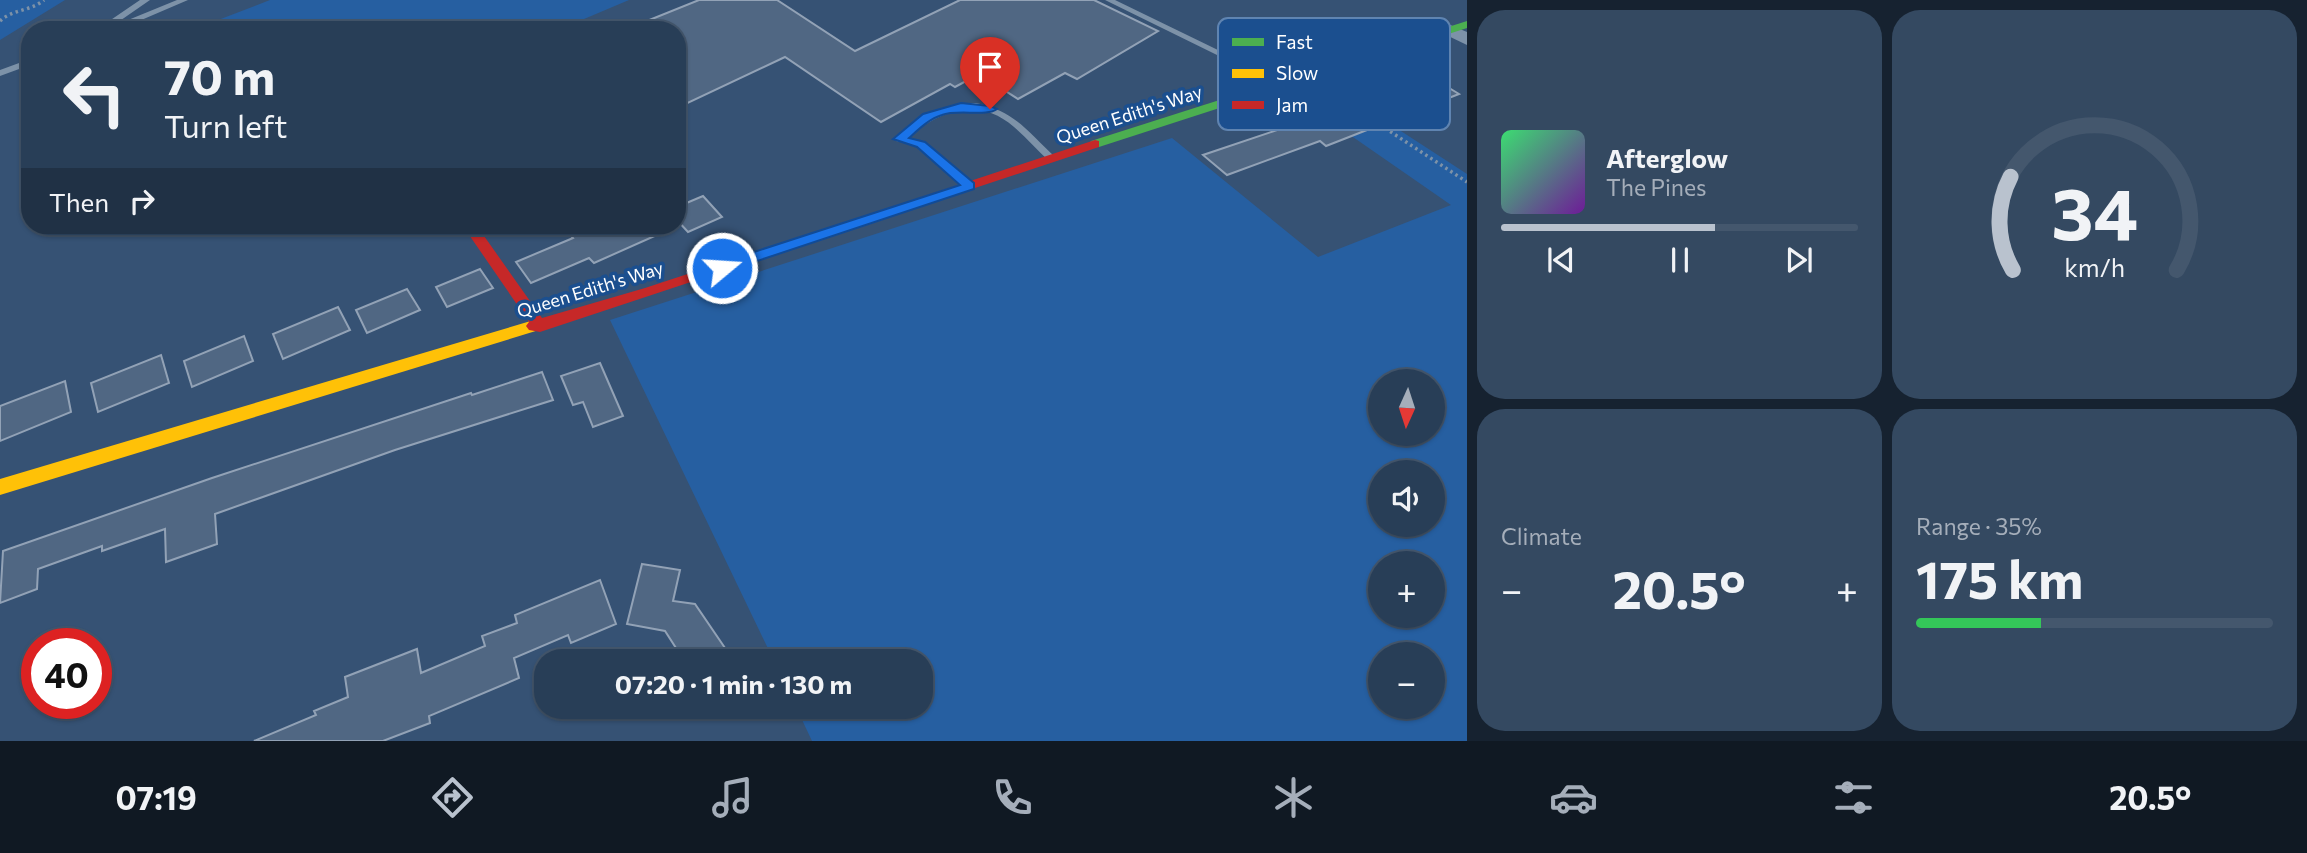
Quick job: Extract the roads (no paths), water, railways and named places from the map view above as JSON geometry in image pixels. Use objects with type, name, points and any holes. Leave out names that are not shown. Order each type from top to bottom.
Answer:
[{"type":"street","name":"Queen Edith's Way","points":[[1450,28],[1467,24]]},
{"type":"street","points":[[1450,30],[1467,40]]},
{"type":"street","name":"Queen Edith's Way","points":[[0,487],[540,326],[1218,104]]},
{"type":"street","points":[[476,235],[540,326]]},
{"type":"lane","points":[[114,21],[146,0]]},
{"type":"lane","points":[[132,21],[184,0]]},
{"type":"lane","points":[[1109,0],[1218,53]]},
{"type":"lane","points":[[0,73],[21,65]]},
{"type":"lane","points":[[970,186],[921,144],[899,139],[927,117],[938,112],[975,107],[1005,115],[1052,159]]}]
